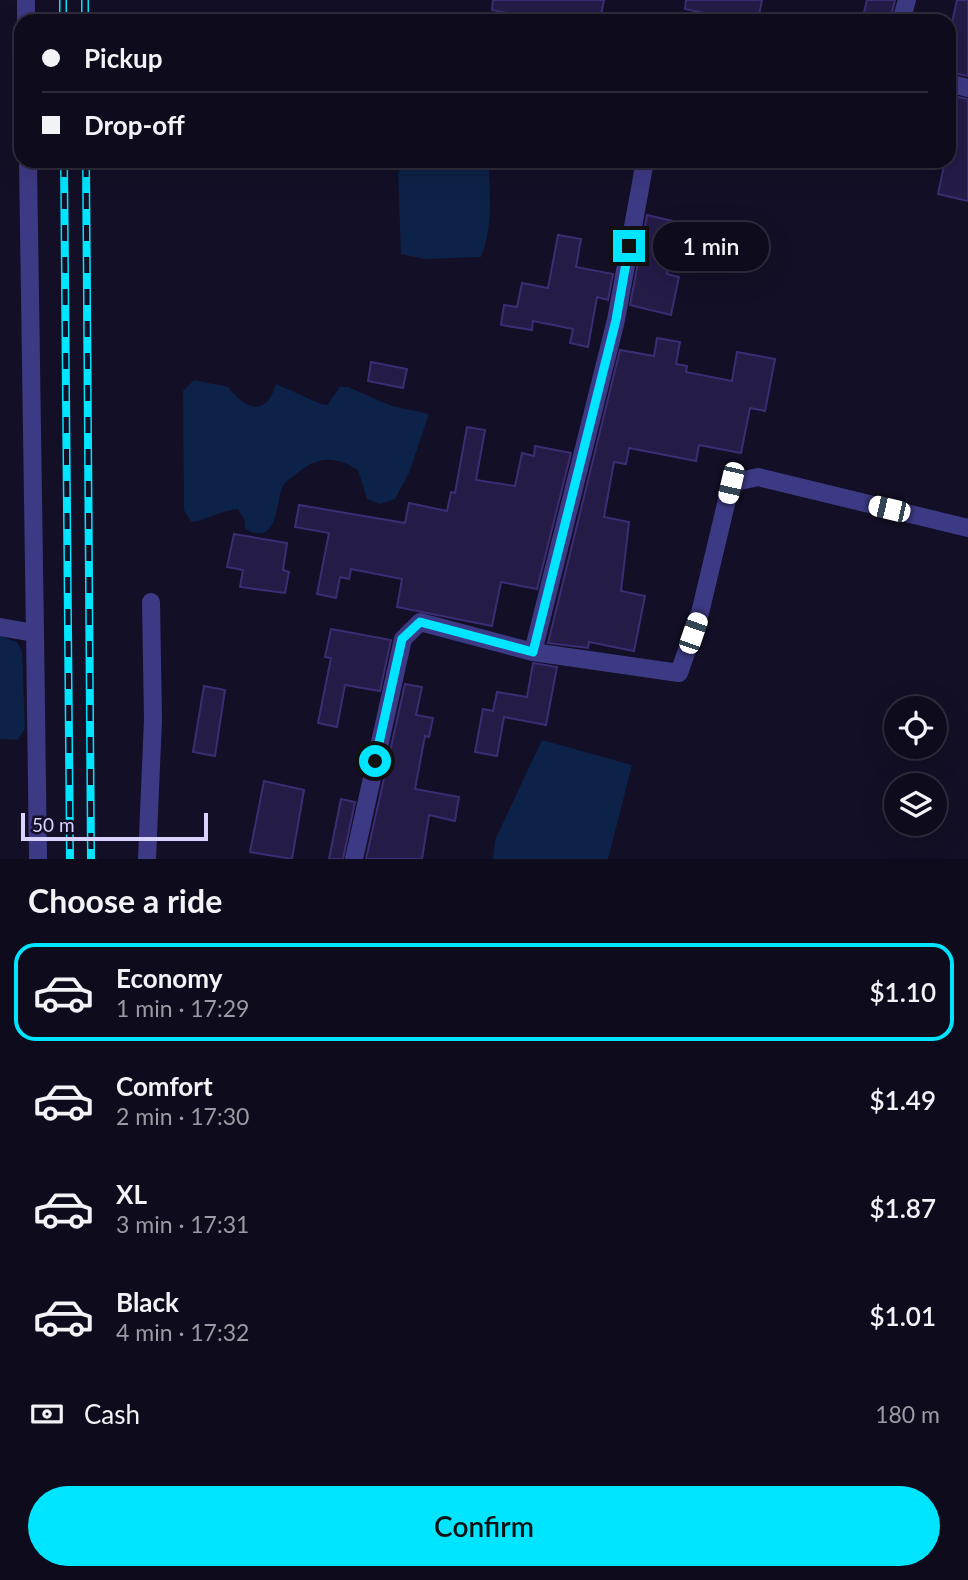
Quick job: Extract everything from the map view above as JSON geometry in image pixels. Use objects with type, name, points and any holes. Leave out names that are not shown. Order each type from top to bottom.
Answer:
[{"type":"street","points":[[28,168],[38,859]]},
{"type":"street","points":[[533,652],[616,320],[644,168]]},
{"type":"street","points":[[354,859],[402,639],[420,622],[533,652],[679,673],[700,613],[731,483],[758,477],[968,528]]},
{"type":"street","points":[[147,859],[153,720],[151,602]]},
{"type":"street","points":[[0,627],[35,633]]},
{"type":"water","points":[[403,168],[489,168],[489,223],[481,257],[424,259],[401,254],[398,173]]},
{"type":"water","points":[[194,380],[228,387],[248,405],[261,406],[267,402],[276,384],[327,405],[340,387],[348,387],[392,406],[429,414],[409,473],[395,499],[380,504],[367,499],[358,470],[333,460],[318,461],[285,483],[270,528],[264,533],[256,533],[245,529],[245,521],[238,509],[191,522],[184,510],[183,391]]},
{"type":"water","points":[[0,636],[17,642],[22,651],[25,728],[18,740],[0,739]]},
{"type":"water","points":[[542,740],[632,765],[608,859],[493,859],[495,840]]},
{"type":"building","points":[[493,0],[604,0],[601,14],[513,14],[492,10]]},
{"type":"building","points":[[686,0],[762,0],[759,14],[709,14],[685,9]]},
{"type":"building","points":[[867,0],[895,0],[892,14],[864,14]]},
{"type":"building","points":[[957,0],[968,0],[968,76],[956,74],[954,14]]},
{"type":"building","points":[[956,97],[968,99],[968,201],[938,194],[944,168],[956,168]]},
{"type":"building","points":[[647,215],[677,222],[667,274],[679,277],[671,315],[630,305]]},
{"type":"building","points":[[558,235],[581,239],[576,267],[613,274],[608,300],[597,297],[588,347],[570,343],[573,329],[533,321],[532,330],[501,325],[504,305],[517,307],[522,283],[548,288]]},
{"type":"building","points":[[657,338],[680,342],[676,364],[687,366],[686,372],[732,381],[737,352],[775,359],[765,411],[750,408],[741,453],[699,445],[696,461],[629,448],[626,464],[614,462],[604,517],[629,522],[621,591],[645,596],[634,651],[589,642],[588,648],[548,643],[620,350],[654,356]]},
{"type":"building","points":[[371,362],[407,369],[403,388],[368,381]]},
{"type":"building","points":[[467,427],[485,430],[476,480],[515,486],[522,453],[534,456],[535,446],[571,453],[537,589],[501,582],[492,626],[397,607],[402,579],[351,569],[349,579],[340,577],[336,598],[317,594],[329,533],[295,527],[299,505],[405,523],[409,503],[447,511],[451,492],[455,493]]},
{"type":"building","points":[[234,534],[287,543],[283,570],[289,572],[285,593],[240,587],[243,570],[227,567]]},
{"type":"building","points":[[331,629],[391,640],[380,691],[345,685],[337,727],[318,723],[331,658],[325,657]]},
{"type":"building","points":[[533,663],[557,667],[546,725],[504,717],[497,756],[475,752],[483,709],[493,711],[497,692],[527,697]]},
{"type":"building","points":[[405,684],[422,687],[416,715],[433,718],[429,737],[425,736],[415,789],[459,797],[455,821],[429,815],[422,859],[366,859]]},
{"type":"building","points":[[204,686],[225,690],[215,756],[193,752]]},
{"type":"building","points":[[264,781],[304,790],[292,859],[250,852]]},
{"type":"building","points":[[341,799],[355,802],[343,859],[329,859]]},
{"type":"railway","points":[[63,0],[63,14]]},
{"type":"railway","points":[[85,0],[85,14]]},
{"type":"railway","points":[[64,168],[70,859]]},
{"type":"railway","points":[[86,168],[91,859]]},
{"type":"route","points":[[375,761],[402,639],[420,622],[533,652],[616,320],[629,246]]}]
